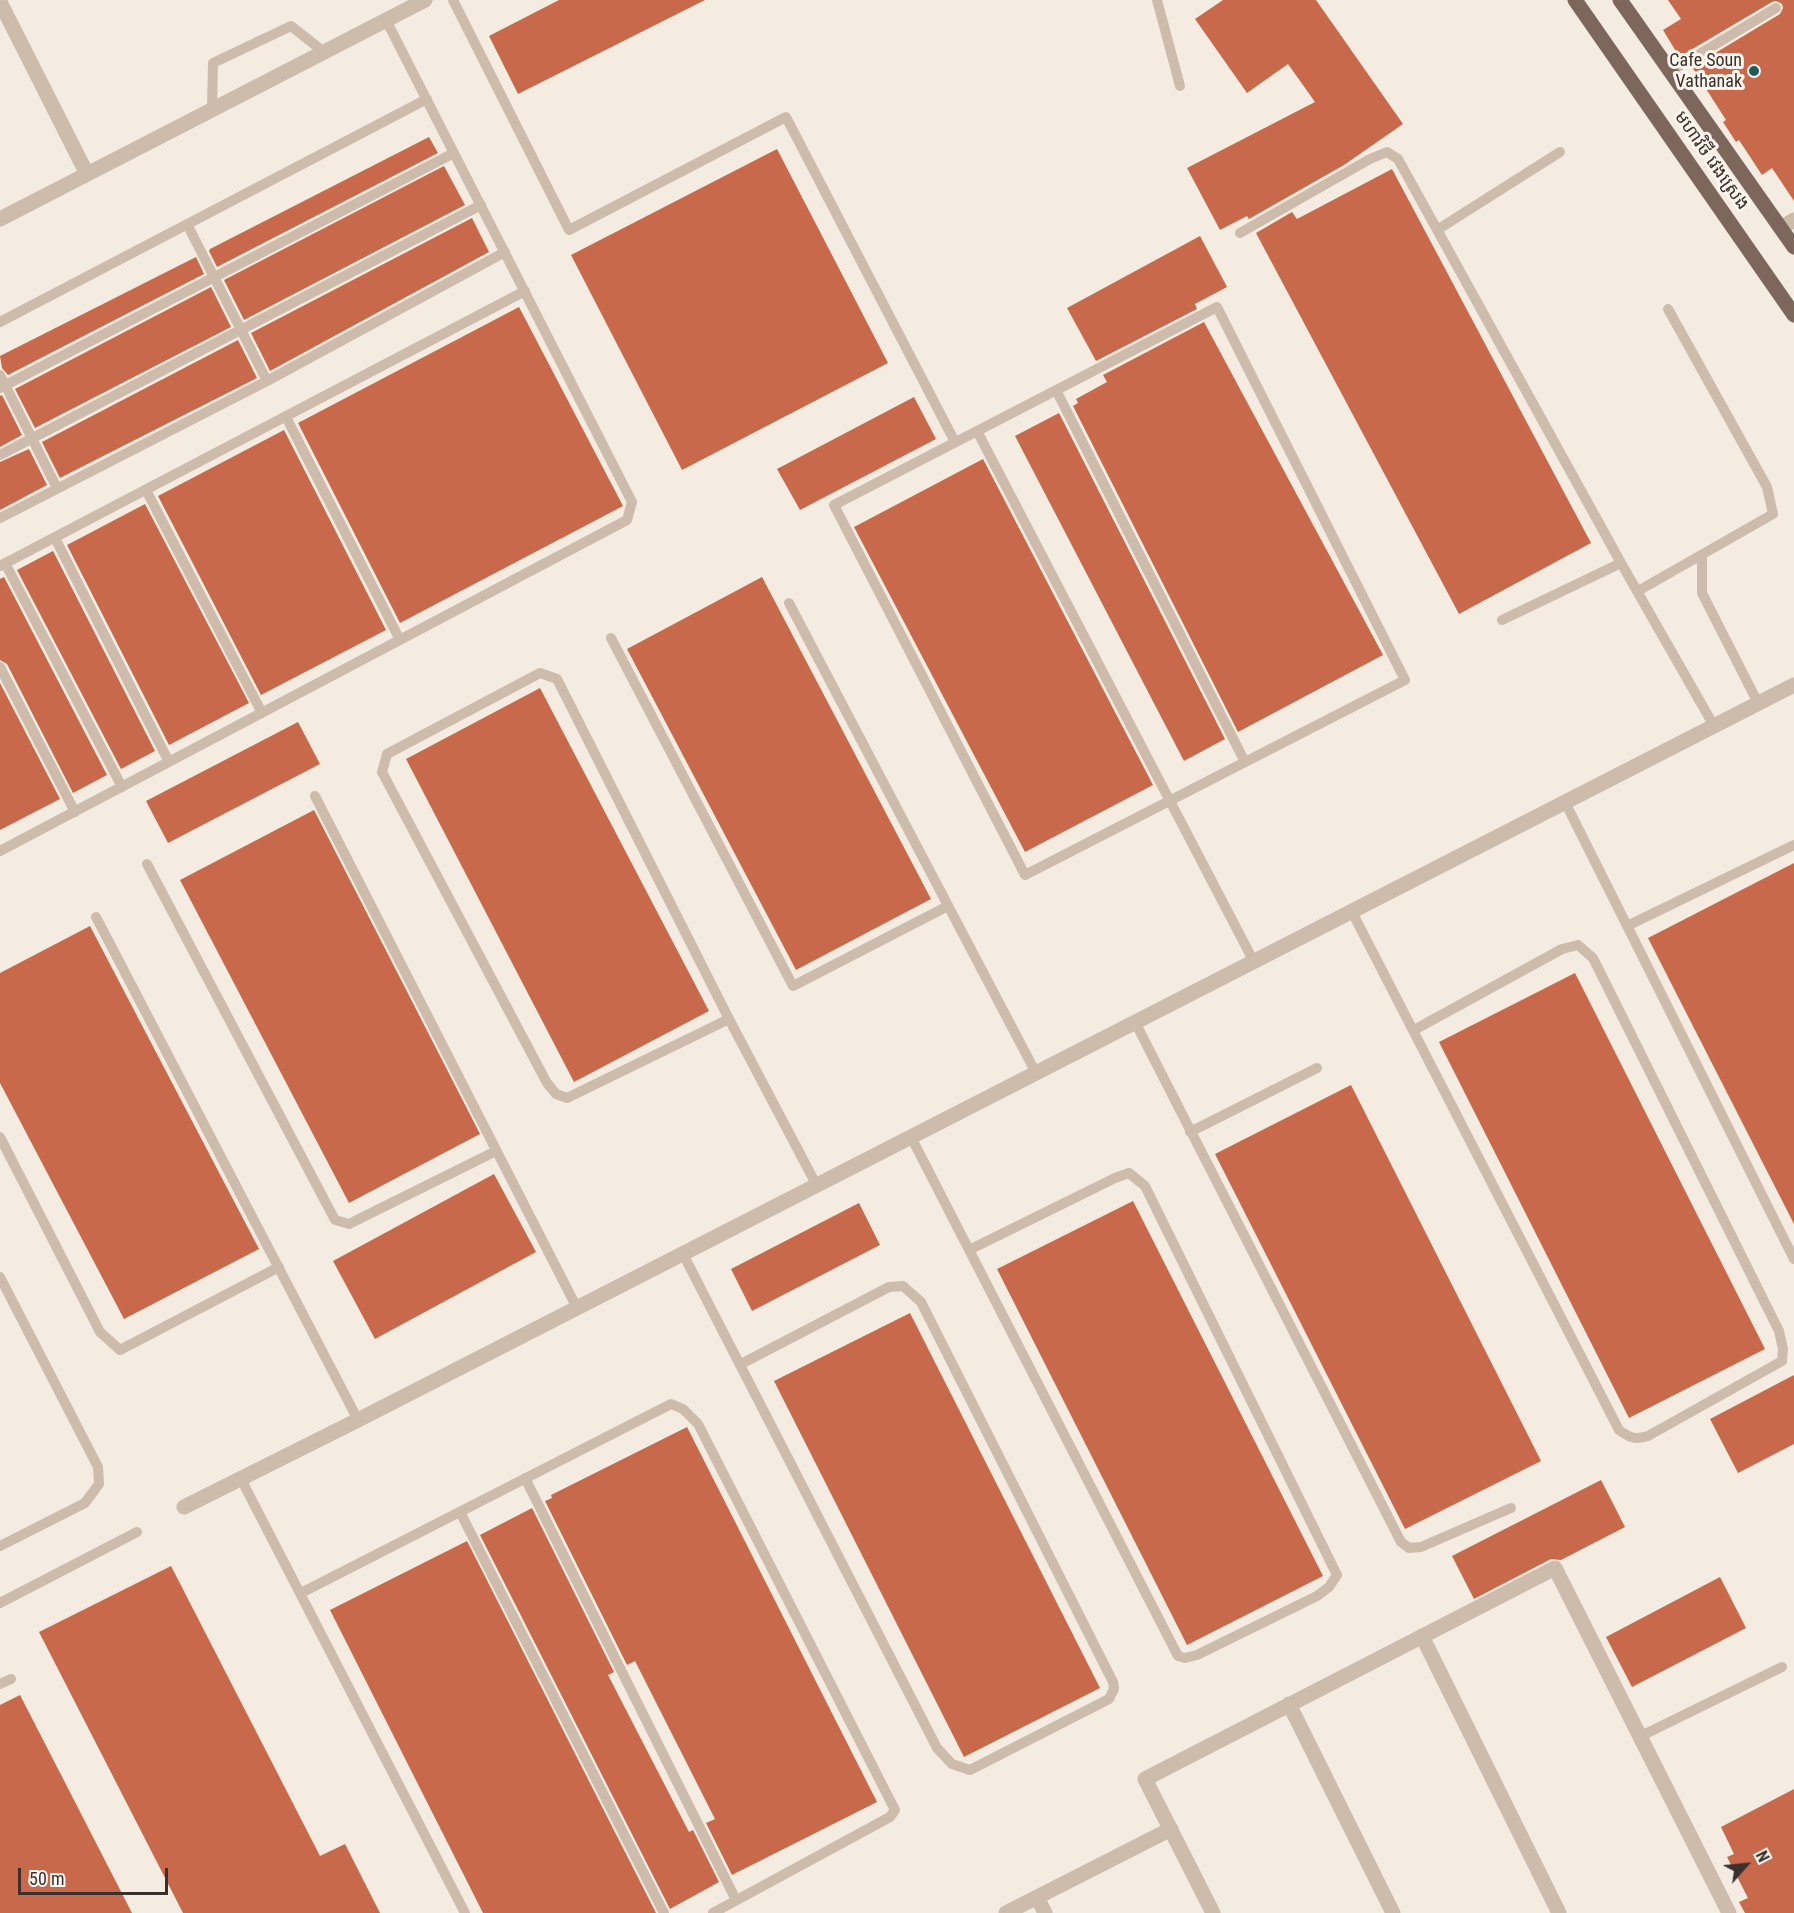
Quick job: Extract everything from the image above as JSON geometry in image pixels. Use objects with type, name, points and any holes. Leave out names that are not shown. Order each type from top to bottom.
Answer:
[{"type":"main road","name":"មហាវិថី វេងស្រេង","points":[[1575,0],[1794,315]]},
{"type":"main road","name":"មហាវិថី វេងស្រេង","points":[[1620,0],[1671,71],[1788,224],[1794,247]]},
{"type":"street","points":[[0,219],[425,0]]},
{"type":"street","points":[[0,2],[87,174]]},
{"type":"street","points":[[184,1507],[817,1186],[1794,685]]},
{"type":"street","points":[[1213,1913],[1145,1779],[1555,1568],[1729,1913]]},
{"type":"street","points":[[1422,1636],[1559,1913]]},
{"type":"street","points":[[1289,1704],[1393,1913]]},
{"type":"street","points":[[1006,1913],[1171,1829]]},
{"type":"street","points":[[1037,1897],[1045,1913]]},
{"type":"lane","points":[[453,0],[569,230],[786,117],[956,442]]},
{"type":"lane","points":[[1157,0],[1180,86]]},
{"type":"lane","points":[[1671,71],[1776,8]]},
{"type":"lane","points":[[0,851],[627,520],[632,502],[386,20]]},
{"type":"lane","points":[[212,109],[213,63],[291,26],[324,52]]},
{"type":"lane","points":[[0,322],[427,99]]},
{"type":"lane","points":[[1240,233],[1370,159],[1387,152],[1398,159],[1621,563],[1714,726]]},
{"type":"lane","points":[[1437,230],[1560,152]]},
{"type":"lane","points":[[3,387],[454,153]]},
{"type":"lane","points":[[0,455],[481,205]]},
{"type":"lane","points":[[187,224],[267,381]]},
{"type":"lane","points":[[0,518],[267,381],[505,252]]},
{"type":"lane","points":[[122,787],[3,564],[525,291]]},
{"type":"lane","points":[[1217,307],[1405,680],[1025,875],[834,506],[956,442],[1217,307]]},
{"type":"lane","points":[[1638,591],[1773,514],[1767,487],[1668,309]]},
{"type":"lane","points":[[0,375],[3,387],[57,488]]},
{"type":"lane","points":[[1056,390],[1245,762]]},
{"type":"lane","points":[[286,417],[400,640]]},
{"type":"lane","points":[[977,431],[1254,962]]},
{"type":"lane","points":[[146,490],[262,713]]},
{"type":"lane","points":[[55,538],[169,762]]},
{"type":"lane","points":[[1702,555],[1702,593],[1758,703]]},
{"type":"lane","points":[[1502,620],[1621,563]]},
{"type":"lane","points":[[789,603],[1036,1073]]},
{"type":"lane","points":[[611,638],[793,986],[948,906]]},
{"type":"lane","points":[[0,667],[75,812]]},
{"type":"lane","points":[[729,1019],[567,1098],[556,1094],[547,1083],[382,772],[387,754],[540,673],[557,679],[729,1019],[817,1186]]},
{"type":"lane","points":[[315,796],[577,1308]]},
{"type":"lane","points":[[1565,802],[1794,1258]]},
{"type":"lane","points":[[1627,926],[1794,845]]},
{"type":"lane","points":[[147,864],[335,1220],[349,1224],[496,1151]]},
{"type":"lane","points":[[1352,912],[1619,1430],[1631,1438],[1639,1439],[1648,1436],[1782,1361],[1783,1349],[1779,1331],[1593,958],[1578,945],[1562,949],[1414,1030]]},
{"type":"lane","points":[[96,917],[358,1420]]},
{"type":"lane","points":[[1135,1022],[1401,1542],[1409,1548],[1421,1547],[1511,1508]]},
{"type":"lane","points":[[1190,1132],[1317,1068]]},
{"type":"lane","points":[[0,1137],[100,1332],[120,1350],[279,1267]]},
{"type":"lane","points":[[911,1137],[969,1250],[1178,1656],[1185,1658],[1197,1656],[1317,1596],[1329,1587],[1337,1575],[1145,1186],[1130,1173],[1115,1178],[969,1250]]},
{"type":"lane","points":[[683,1254],[937,1748],[952,1764],[970,1770],[1109,1699],[1114,1689],[1113,1682],[921,1302],[903,1286],[889,1287],[741,1364]]},
{"type":"lane","points":[[0,1276],[98,1467],[99,1484],[85,1503],[0,1546]]},
{"type":"lane","points":[[301,1593],[671,1404],[682,1409],[698,1424],[895,1810],[890,1817],[713,1913]]},
{"type":"lane","points":[[525,1478],[736,1900]]},
{"type":"lane","points":[[241,1479],[465,1913]]},
{"type":"lane","points":[[460,1512],[664,1913]]},
{"type":"lane","points":[[0,1603],[137,1532]]},
{"type":"lane","points":[[1641,1736],[1782,1667]]},
{"type":"lane","points":[[0,1684],[11,1679]]},
{"type":"building","points":[[559,0],[705,0],[518,94],[489,36]]},
{"type":"building","points":[[1223,0],[1316,0],[1403,124],[1344,165],[1249,219],[1247,216],[1220,230],[1187,168],[1315,102],[1288,64],[1247,93],[1195,19]]},
{"type":"building","points":[[1668,0],[1794,0],[1794,201],[1772,168],[1762,175],[1739,140],[1736,142],[1723,122],[1726,120],[1692,67],[1780,14],[1782,4],[1772,2],[1684,54],[1677,53],[1663,30],[1681,19]]},
{"type":"building","points":[[429,137],[438,153],[217,267],[210,249]]},
{"type":"building","points":[[777,149],[888,363],[682,470],[571,255]]},
{"type":"building","points":[[444,166],[465,205],[244,320],[224,280]]},
{"type":"building","points":[[1392,169],[1591,543],[1459,614],[1256,233],[1292,212],[1297,219]]},
{"type":"building","points":[[472,218],[489,252],[270,371],[251,333]]},
{"type":"building","points":[[1200,236],[1227,287],[1195,304],[1197,309],[1096,361],[1067,308]]},
{"type":"building","points":[[196,257],[204,274],[8,375],[2,368],[0,356]]},
{"type":"building","points":[[211,287],[231,327],[35,428],[15,389]]},
{"type":"building","points":[[519,307],[623,506],[400,623],[298,423]]},
{"type":"building","points":[[1204,322],[1383,655],[1238,732],[1073,406],[1078,403],[1076,399],[1107,382],[1103,375]]},
{"type":"building","points":[[238,340],[257,378],[60,478],[42,442]]},
{"type":"building","points":[[2,395],[22,435],[0,447],[0,396]]},
{"type":"building","points":[[914,397],[936,439],[800,510],[777,469]]},
{"type":"building","points":[[1059,413],[1225,739],[1184,761],[1015,436]]},
{"type":"building","points":[[284,430],[386,630],[261,695],[158,496]]},
{"type":"building","points":[[29,449],[47,485],[0,510],[0,462]]},
{"type":"building","points":[[983,459],[1153,785],[1025,852],[854,527]]},
{"type":"building","points":[[145,504],[249,703],[169,745],[67,545]]},
{"type":"building","points":[[53,551],[155,751],[121,769],[17,570]]},
{"type":"building","points":[[4,577],[107,775],[73,793],[7,664],[0,660],[0,579]]},
{"type":"building","points":[[762,577],[931,899],[796,970],[627,649]]},
{"type":"building","points":[[0,683],[60,799],[0,830]]},
{"type":"building","points":[[540,688],[709,1011],[574,1082],[406,759]]},
{"type":"building","points":[[298,722],[320,764],[168,843],[146,801]]},
{"type":"building","points":[[314,810],[480,1134],[349,1203],[180,880]]},
{"type":"building","points":[[1794,863],[1794,1224],[1648,938]]},
{"type":"building","points":[[90,926],[259,1249],[124,1319],[0,1083],[0,973]]},
{"type":"building","points":[[1575,973],[1765,1349],[1629,1418],[1439,1042]]},
{"type":"building","points":[[1351,1085],[1541,1461],[1405,1529],[1215,1154]]},
{"type":"building","points":[[494,1174],[536,1252],[375,1339],[333,1261]]},
{"type":"building","points":[[1133,1201],[1323,1576],[1187,1645],[997,1269]]},
{"type":"building","points":[[859,1203],[880,1245],[752,1311],[731,1269]]},
{"type":"building","points":[[910,1313],[1100,1688],[964,1757],[774,1381]]},
{"type":"building","points":[[1794,1375],[1794,1444],[1738,1473],[1710,1419]]},
{"type":"building","points":[[687,1427],[877,1802],[732,1875],[706,1823],[715,1819],[635,1661],[627,1665],[545,1501],[552,1498],[551,1495]]},
{"type":"building","points":[[1601,1480],[1625,1527],[1561,1560],[1551,1559],[1474,1599],[1452,1556]]},
{"type":"building","points":[[532,1508],[614,1672],[608,1675],[689,1832],[693,1830],[719,1882],[670,1909],[480,1535]]},
{"type":"building","points":[[467,1541],[656,1913],[483,1913],[330,1610]]},
{"type":"building","points":[[171,1566],[320,1856],[345,1844],[380,1913],[183,1913],[39,1632]]},
{"type":"building","points":[[1720,1577],[1746,1628],[1632,1687],[1606,1637]]},
{"type":"building","points":[[20,1695],[132,1913],[0,1913],[0,1705]]},
{"type":"building","points":[[1794,1789],[1794,1913],[1745,1913],[1739,1902],[1748,1898],[1727,1857],[1734,1854],[1721,1827]]},
{"type":"place","name":"Cafe Soun Vathanak","points":[[1754,71]]}]
